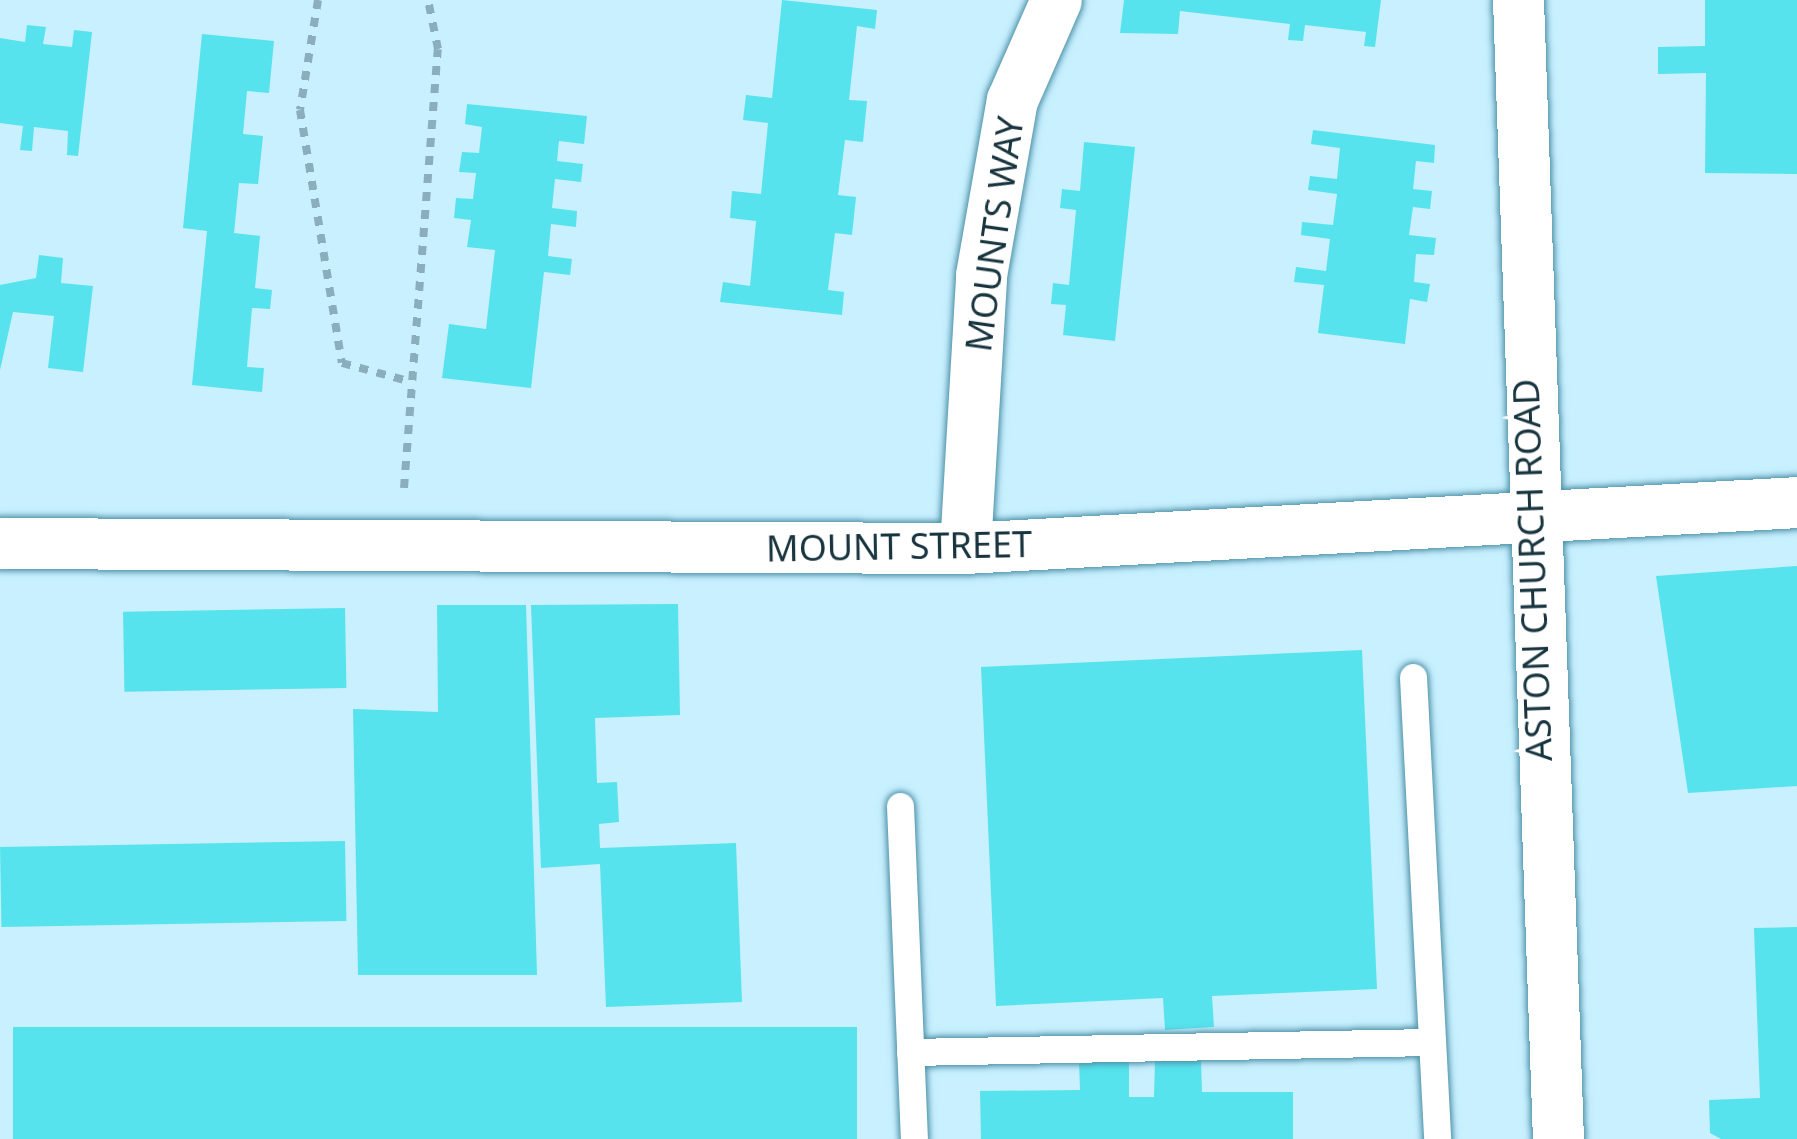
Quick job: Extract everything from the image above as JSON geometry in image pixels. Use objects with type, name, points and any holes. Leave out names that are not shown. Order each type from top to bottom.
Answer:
[{"type":"street","name":"MOUNTS WAY","points":[[965,548],[981,274],[1012,100],[1056,0]]},
{"type":"street","name":"ASTON CHURCH ROAD","points":[[1518,0],[1528,519],[1558,1139]]},
{"type":"street","name":"MOUNT STREET","points":[[0,543],[965,548],[1797,502]]},
{"type":"lane","points":[[1413,677],[1437,1139]]},
{"type":"lane","points":[[900,806],[914,1139]]},
{"type":"lane","points":[[910,1052],[1432,1042]]},
{"type":"path","points":[[318,0],[299,110],[342,363],[408,381]]},
{"type":"path","points":[[401,545],[408,381],[438,49],[428,0]]},
{"type":"building","points":[[782,0],[877,10],[875,29],[857,26],[849,100],[867,101],[863,142],[845,140],[838,195],[856,197],[852,235],[835,233],[828,290],[844,292],[842,315],[720,302],[723,282],[750,286],[756,221],[730,218],[732,191],[761,194],[768,123],[743,120],[746,95],[772,98]]},
{"type":"building","points":[[1124,0],[1381,0],[1375,47],[1364,46],[1366,32],[1305,25],[1303,41],[1288,40],[1290,24],[1180,11],[1178,34],[1120,33]]},
{"type":"building","points":[[1705,0],[1797,0],[1797,174],[1705,173],[1706,73],[1658,74],[1658,47],[1705,46]]},
{"type":"building","points":[[27,25],[46,27],[43,44],[72,47],[74,30],[92,32],[78,156],[67,155],[68,131],[34,127],[32,151],[20,150],[23,126],[0,123],[0,38],[25,42]]},
{"type":"building","points":[[202,34],[274,41],[269,93],[247,91],[243,134],[263,136],[258,184],[239,183],[234,233],[260,236],[255,288],[272,290],[270,309],[252,308],[247,367],[264,368],[262,392],[192,385],[207,231],[183,228]]},
{"type":"building","points":[[467,104],[587,116],[584,144],[559,141],[557,161],[583,164],[581,182],[555,179],[552,208],[577,211],[576,227],[551,224],[548,256],[572,259],[570,275],[544,272],[531,388],[442,378],[449,324],[486,329],[495,250],[467,247],[471,220],[454,218],[456,198],[473,199],[476,173],[459,172],[462,152],[479,153],[482,127],[465,124]]},
{"type":"building","points":[[1313,130],[1435,145],[1434,163],[1416,161],[1413,189],[1432,191],[1430,209],[1413,207],[1409,235],[1436,238],[1434,255],[1416,254],[1414,282],[1430,284],[1427,302],[1410,299],[1405,344],[1318,333],[1324,285],[1294,282],[1296,267],[1326,271],[1330,239],[1301,235],[1302,222],[1333,225],[1337,194],[1308,190],[1310,176],[1337,179],[1340,148],[1311,144]]},
{"type":"building","points":[[1084,142],[1135,147],[1115,341],[1063,335],[1066,305],[1051,304],[1053,283],[1069,285],[1076,210],[1060,208],[1062,189],[1080,191]]},
{"type":"building","points":[[39,255],[63,258],[61,283],[93,286],[83,372],[48,368],[54,316],[13,312],[0,370],[0,285],[36,278]]},
{"type":"building","points":[[1797,566],[1797,786],[1688,793],[1656,576]]},
{"type":"building","points":[[678,604],[680,715],[595,718],[597,783],[617,782],[619,822],[599,824],[600,848],[736,843],[742,1002],[606,1007],[600,864],[541,868],[531,605]]},
{"type":"building","points":[[437,605],[526,605],[537,975],[358,975],[353,709],[438,712]]},
{"type":"building","points":[[345,608],[346,688],[124,692],[123,612]]},
{"type":"building","points":[[1362,650],[1377,989],[1212,996],[1214,1027],[1165,1030],[1163,998],[996,1006],[981,667]]},
{"type":"building","points":[[345,841],[346,921],[1,927],[0,847]]},
{"type":"building","points":[[1797,927],[1797,1139],[1721,1139],[1710,1133],[1709,1100],[1760,1098],[1754,928]]},
{"type":"building","points":[[13,1027],[857,1027],[857,1139],[13,1139]]},
{"type":"building","points":[[1129,1059],[1129,1097],[1154,1097],[1155,1061],[1201,1061],[1202,1092],[1293,1092],[1293,1139],[981,1139],[980,1091],[1080,1090],[1079,1060]]}]
